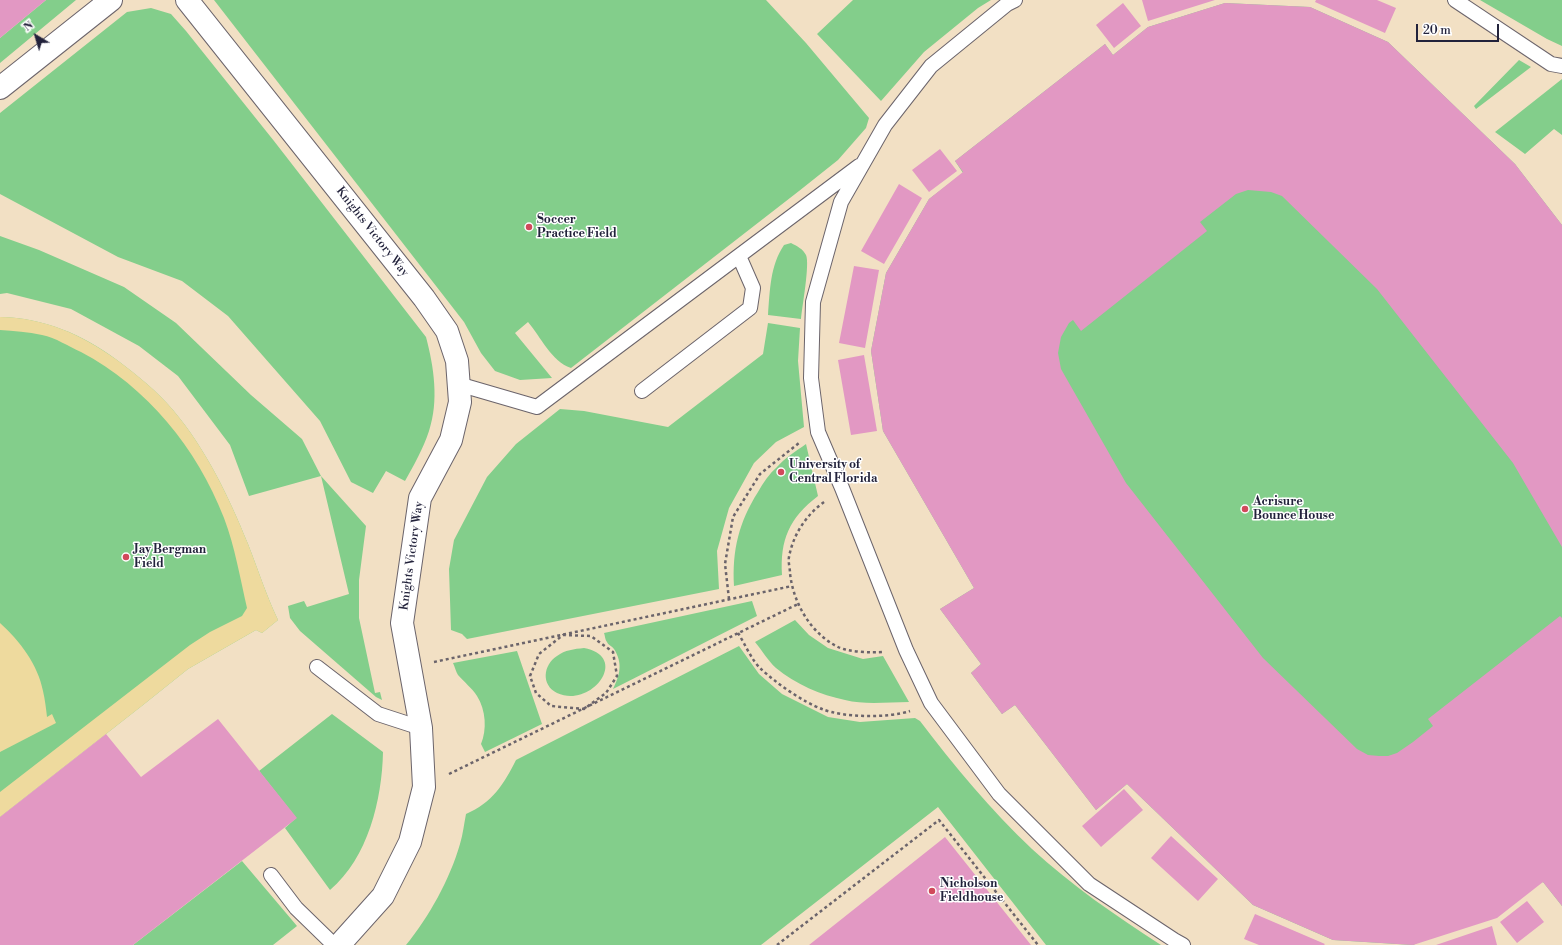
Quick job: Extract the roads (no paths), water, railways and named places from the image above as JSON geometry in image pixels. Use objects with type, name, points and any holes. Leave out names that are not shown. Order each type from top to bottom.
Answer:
[{"type":"street","points":[[0,88],[111,0]]},
{"type":"street","name":"Knights Victory Way","points":[[187,0],[424,298],[447,331],[456,361],[460,402],[451,440],[420,498],[402,623],[421,728],[424,787],[410,842],[383,896],[339,945]]},
{"type":"lane","points":[[1015,0],[1007,4],[931,66],[885,125],[841,202],[813,302],[811,378],[818,432],[842,488],[906,650],[931,703],[998,794],[1089,884],[1183,945]]},
{"type":"lane","points":[[1456,0],[1551,64],[1562,66]]},
{"type":"lane","points":[[458,384],[537,407],[864,162]]},
{"type":"lane","points":[[642,391],[750,308],[753,288],[739,256]]},
{"type":"lane","points":[[317,667],[378,714],[421,728]]},
{"type":"lane","points":[[271,875],[296,908],[334,945]]},
{"type":"place","name":"Soccer Practice Field","points":[[529,227]]},
{"type":"place","name":"University of Central Florida","points":[[781,472]]},
{"type":"place","name":"Acrisure Bounce House","points":[[1245,509]]},
{"type":"place","name":"Jay Bergman Field","points":[[126,557]]},
{"type":"place","name":"Nicholson Fieldhouse","points":[[932,891]]}]
